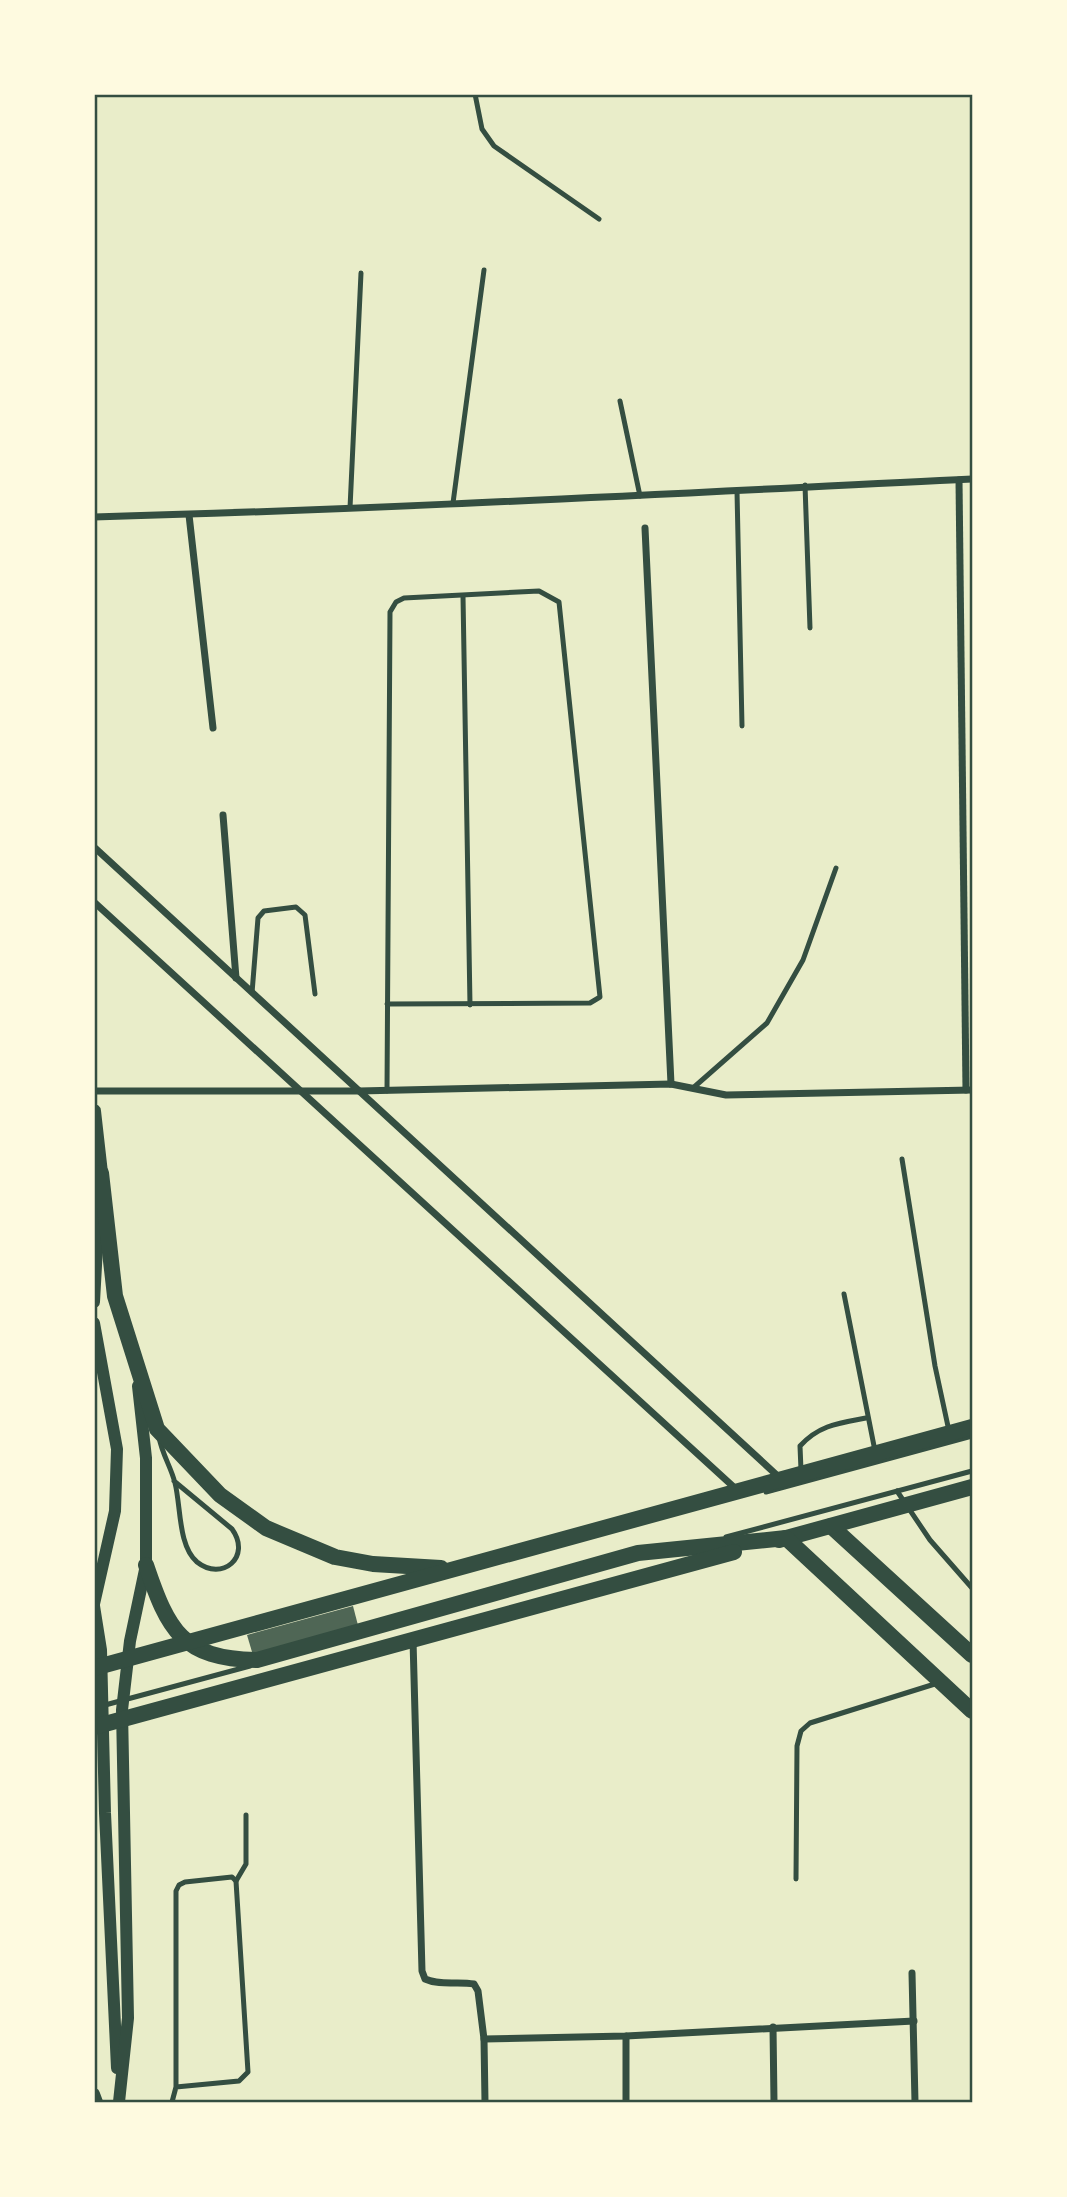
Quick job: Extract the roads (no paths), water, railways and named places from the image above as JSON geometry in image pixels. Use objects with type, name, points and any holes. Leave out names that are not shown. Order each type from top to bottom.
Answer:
[{"type":"main road","points":[[94,1111],[115,1296],[158,1429],[220,1495],[266,1528],[300,1545],[335,1557],[373,1564],[458,1569]]},
{"type":"main road","points":[[94,1668],[972,1427]]},
{"type":"main road","points":[[94,1727],[831,1526],[902,1498],[972,1487]]},
{"type":"main road","points":[[831,1526],[972,1655]]},
{"type":"main road","points":[[146,1565],[168,1624],[180,1637],[193,1648],[212,1656],[257,1660],[638,1553],[786,1538],[972,1711]]},
{"type":"street","points":[[94,517],[640,496],[805,485],[972,479]]},
{"type":"street","points":[[94,1091],[387,1091],[671,1084],[726,1095],[969,1090],[959,480]]},
{"type":"street","points":[[189,515],[214,728]]},
{"type":"street","points":[[645,528],[671,1084]]},
{"type":"street","points":[[223,815],[236,979]]},
{"type":"street","points":[[94,847],[781,1480]]},
{"type":"street","points":[[94,902],[739,1492]]},
{"type":"street","points":[[94,1302],[101,1173]]},
{"type":"street","points":[[94,1209],[127,1313],[135,1350],[146,1458],[146,1565],[130,1641],[122,1710],[128,2018],[121,2102]]},
{"type":"street","points":[[94,1323],[117,1449],[115,1511],[94,1605],[101,1650],[116,2060],[121,2102]]},
{"type":"street","points":[[413,1640],[422,1971],[425,1979],[431,1982],[474,1984],[478,1991],[484,2039],[485,2102]]},
{"type":"street","points":[[912,1973],[915,2102]]},
{"type":"street","points":[[484,2039],[626,2036],[914,2021]]},
{"type":"street","points":[[773,2027],[774,2102]]},
{"type":"street","points":[[626,2036],[626,2102]]},
{"type":"street","points":[[94,2094],[97,2102]]},
{"type":"lane","points":[[475,94],[482,129],[494,146],[599,219]]},
{"type":"lane","points":[[453,503],[484,270]]},
{"type":"lane","points":[[350,508],[361,273]]},
{"type":"lane","points":[[620,401],[640,496]]},
{"type":"lane","points":[[805,485],[810,628]]},
{"type":"lane","points":[[737,491],[742,726]]},
{"type":"lane","points":[[387,1004],[590,1003],[600,996],[559,602],[550,594],[539,591],[404,598],[396,602],[390,612],[387,1004],[387,1091]]},
{"type":"lane","points":[[463,596],[470,1004]]},
{"type":"lane","points":[[693,1088],[767,1023],[803,960],[836,868]]},
{"type":"lane","points":[[252,993],[258,918],[264,911],[296,907],[305,915],[315,994]]},
{"type":"lane","points":[[902,1159],[935,1366],[950,1434]]},
{"type":"lane","points":[[844,1294],[875,1454]]},
{"type":"lane","points":[[801,1473],[800,1446],[813,1432],[828,1425],[866,1418]]},
{"type":"lane","points":[[158,1429],[163,1457],[174,1481],[187,1545],[196,1561],[212,1569],[226,1567],[236,1560],[240,1550],[239,1539],[232,1528],[174,1481]]},
{"type":"lane","points":[[94,1674],[972,1436]]},
{"type":"lane","points":[[94,1708],[668,1552],[902,1498],[972,1471]]},
{"type":"lane","points":[[902,1498],[930,1540],[972,1588]]},
{"type":"lane","points":[[796,1879],[797,1746],[801,1731],[810,1724],[941,1682]]},
{"type":"lane","points":[[176,2087],[239,2081],[248,2072],[236,1881],[246,1864],[246,1815]]},
{"type":"lane","points":[[172,2102],[176,2087],[176,1891],[179,1885],[185,1882],[226,1876],[236,1881]]}]
